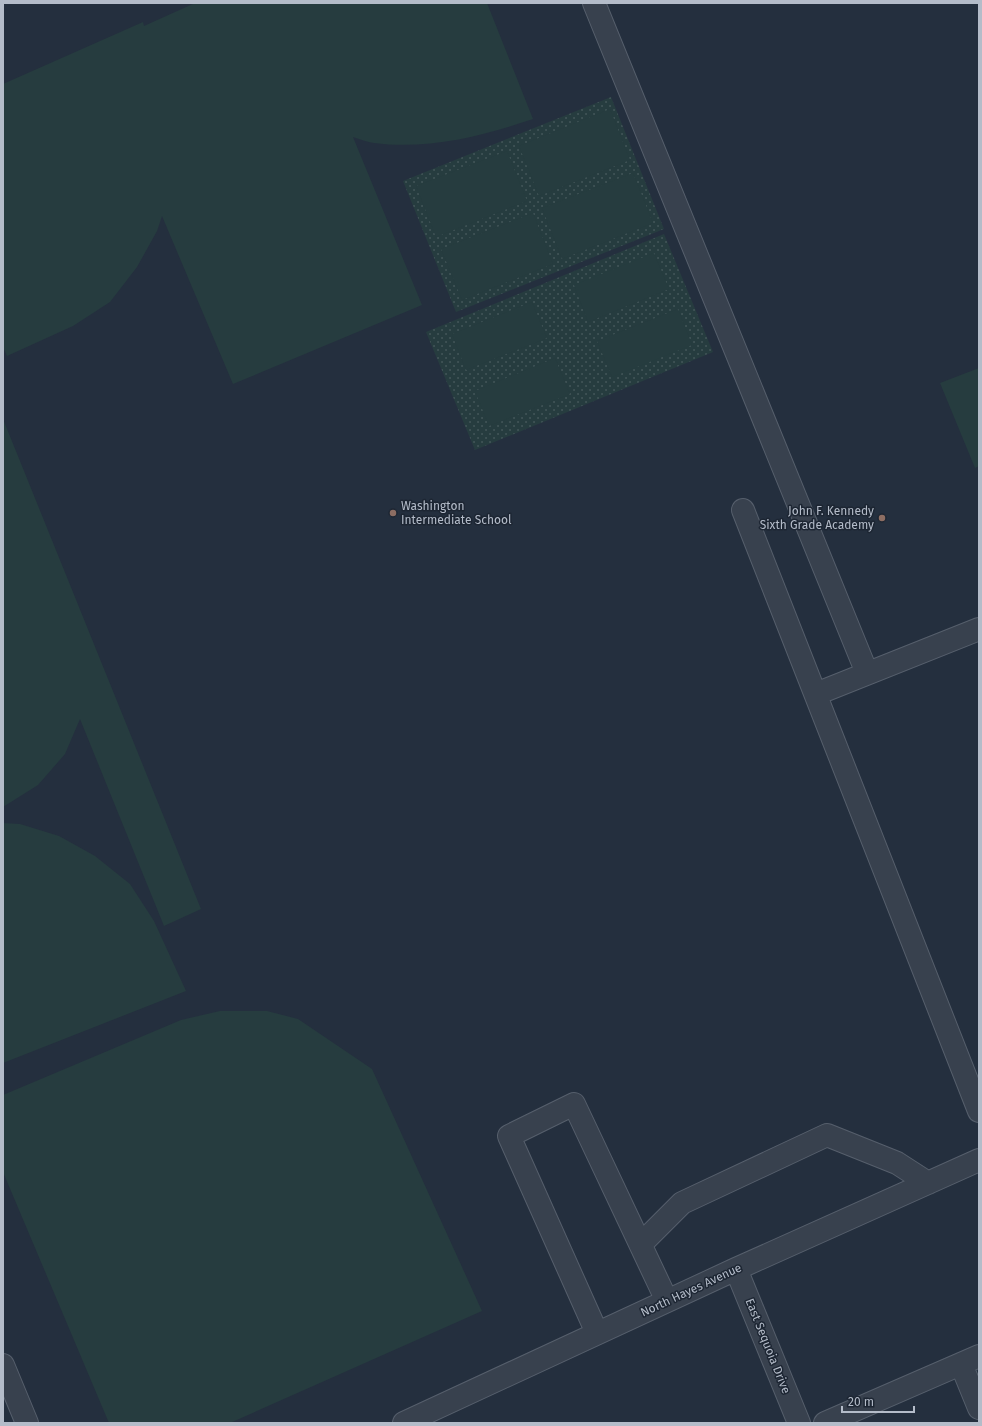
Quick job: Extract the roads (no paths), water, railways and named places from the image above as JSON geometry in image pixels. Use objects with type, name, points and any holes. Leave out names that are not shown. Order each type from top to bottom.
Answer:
[{"type":"street","points":[[594,3],[867,673]]},
{"type":"street","points":[[743,510],[979,1110]]},
{"type":"street","points":[[816,694],[979,629]]},
{"type":"street","points":[[597,1333],[509,1136],[574,1104],[667,1301]]},
{"type":"street","points":[[641,1244],[682,1203],[827,1135],[897,1163],[928,1182]]},
{"type":"street","name":"North Hayes Avenue","points":[[404,1423],[736,1269],[979,1160]]},
{"type":"street","name":"East Sequoia Drive","points":[[736,1269],[799,1423]]},
{"type":"street","points":[[825,1423],[970,1360],[979,1408]]},
{"type":"street","points":[[3,1365],[26,1423]]},
{"type":"place","name":"Washington Intermediate School","points":[[393,513]]},
{"type":"place","name":"John F. Kennedy Sixth Grade Academy","points":[[882,518]]}]
